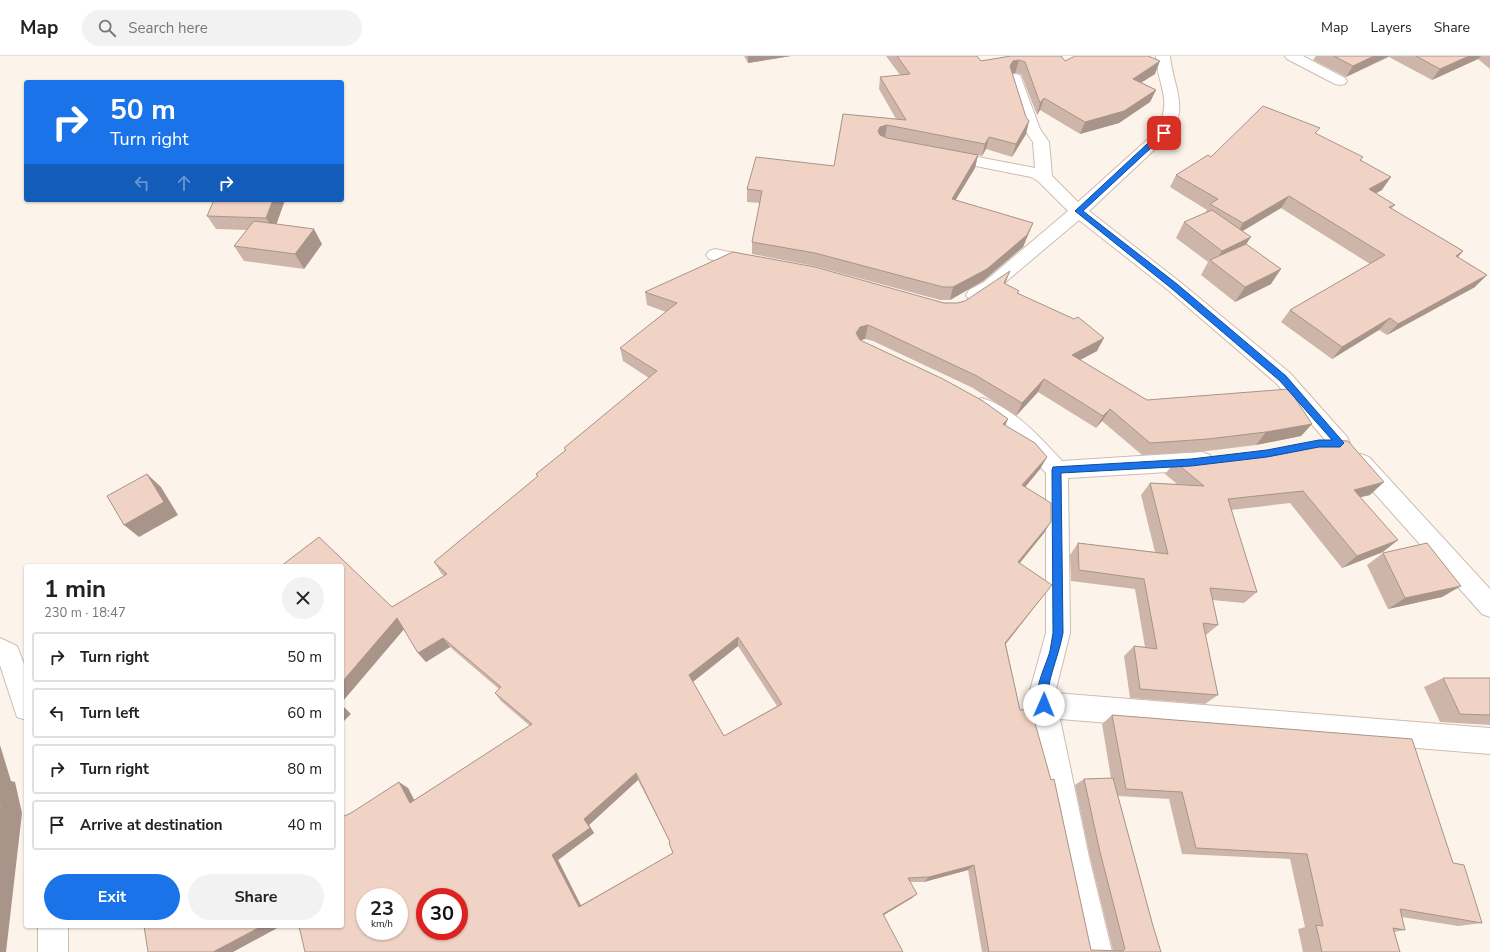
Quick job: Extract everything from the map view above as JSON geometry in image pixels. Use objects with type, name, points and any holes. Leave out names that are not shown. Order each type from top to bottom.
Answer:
[{"type":"street","points":[[962,303],[990,286],[1055,232],[1164,133],[1173,112],[1173,100],[1163,67],[1163,56]]},
{"type":"street","points":[[1292,56],[1340,82]]},
{"type":"street","points":[[1015,78],[1024,100],[1032,129],[1041,142],[1044,177]]},
{"type":"street","points":[[931,153],[1036,173],[1044,177],[1078,211],[1174,286],[1283,378],[1340,443],[1346,447],[1472,588],[1490,606]]},
{"type":"street","points":[[715,255],[768,265]]},
{"type":"street","points":[[966,397],[998,414],[1022,433],[1057,470],[1058,633],[1055,651],[1042,694],[1075,857],[1097,952]]},
{"type":"street","points":[[1312,445],[1340,443]]},
{"type":"street","points":[[1057,470],[1191,463],[1222,459]]},
{"type":"street","points":[[0,650],[8,654],[24,702]]},
{"type":"street","points":[[1044,705],[1490,742]]},
{"type":"street","points":[[53,928],[53,952]]},
{"type":"building","points":[[897,56],[977,56],[981,61],[1011,56],[1061,56],[1065,61],[1075,56],[1148,56],[1160,61],[1133,79],[1156,90],[1124,111],[1085,122],[1044,98],[1040,103],[1025,62],[1019,60],[1013,61],[1010,66],[1026,117],[1029,121],[1016,144],[989,137],[985,144],[887,125],[880,127],[878,131],[880,135],[887,138],[978,155],[952,199],[1033,223],[1027,235],[987,269],[953,287],[943,287],[815,253],[752,242],[762,191],[747,189],[756,157],[834,166],[843,114],[906,120],[880,77],[910,74]]},
{"type":"building","points":[[1334,56],[1374,56],[1353,66]]},
{"type":"building","points":[[1416,56],[1469,56],[1440,69]]},
{"type":"building","points":[[1263,106],[1320,128],[1315,133],[1363,157],[1360,160],[1391,177],[1369,189],[1395,205],[1389,207],[1463,251],[1456,256],[1487,275],[1398,324],[1390,318],[1342,347],[1290,310],[1385,255],[1289,196],[1243,223],[1210,204],[1218,199],[1176,175],[1208,155],[1211,157]]},
{"type":"building","points":[[213,202],[272,202],[266,218],[207,216]]},
{"type":"building","points":[[1212,210],[1251,237],[1222,251],[1184,222]]},
{"type":"building","points":[[254,221],[314,229],[295,254],[234,246]]},
{"type":"building","points":[[1246,244],[1281,269],[1245,287],[1210,260]]},
{"type":"building","points":[[733,252],[815,267],[944,303],[957,303],[965,301],[1010,271],[1004,283],[1019,291],[1017,293],[1074,319],[1078,317],[1104,338],[1072,355],[1147,400],[1289,389],[1312,424],[1266,432],[1208,439],[1150,443],[1110,409],[1103,416],[1044,379],[1022,403],[977,376],[868,325],[860,327],[856,333],[860,340],[943,379],[983,401],[1008,419],[1003,424],[1035,443],[1047,457],[1022,485],[1051,503],[1051,522],[1018,562],[1052,585],[1005,643],[1020,710],[1031,709],[1051,780],[1054,779],[1091,950],[1123,951],[1125,949],[1100,852],[1084,779],[1113,778],[1161,952],[989,952],[974,865],[929,877],[908,878],[917,894],[883,914],[903,952],[305,952],[299,928],[344,928],[344,816],[399,782],[410,803],[532,724],[495,693],[501,687],[443,638],[418,653],[397,618],[344,680],[344,564],[284,564],[319,537],[392,607],[447,574],[434,562],[538,476],[536,474],[566,450],[564,448],[657,371],[620,348],[677,303],[645,292]],"holes":[[[738,637],[782,704],[724,736],[689,675]],[[636,773],[670,842],[669,843],[673,853],[579,907],[552,855],[590,828],[584,819]]]},
{"type":"building","points":[[1335,440],[1348,441],[1384,482],[1354,490],[1398,540],[1357,556],[1303,491],[1228,499],[1257,592],[1210,588],[1218,625],[1203,623],[1218,695],[1140,689],[1134,646],[1157,649],[1144,579],[1079,570],[1078,543],[1168,554],[1150,483],[1204,486],[1175,462],[1209,460],[1268,452]]},
{"type":"building","points":[[147,474],[164,502],[124,525],[107,496]]},
{"type":"building","points":[[1427,543],[1461,586],[1405,598],[1383,553]]},
{"type":"building","points":[[1443,678],[1490,678],[1490,715],[1460,714]]},
{"type":"building","points":[[1112,715],[1412,739],[1453,863],[1464,865],[1482,923],[1400,909],[1405,930],[1393,928],[1400,952],[1322,952],[1316,925],[1323,926],[1307,854],[1196,848],[1182,792],[1126,789]]},
{"type":"building","points":[[144,928],[258,928],[213,952],[148,952]]},
{"type":"route","points":[[1044,705],[1042,694],[1055,651],[1058,633],[1057,470],[1191,463],[1267,453],[1289,448],[1340,443],[1283,378],[1174,286],[1078,211],[1164,133]]}]
